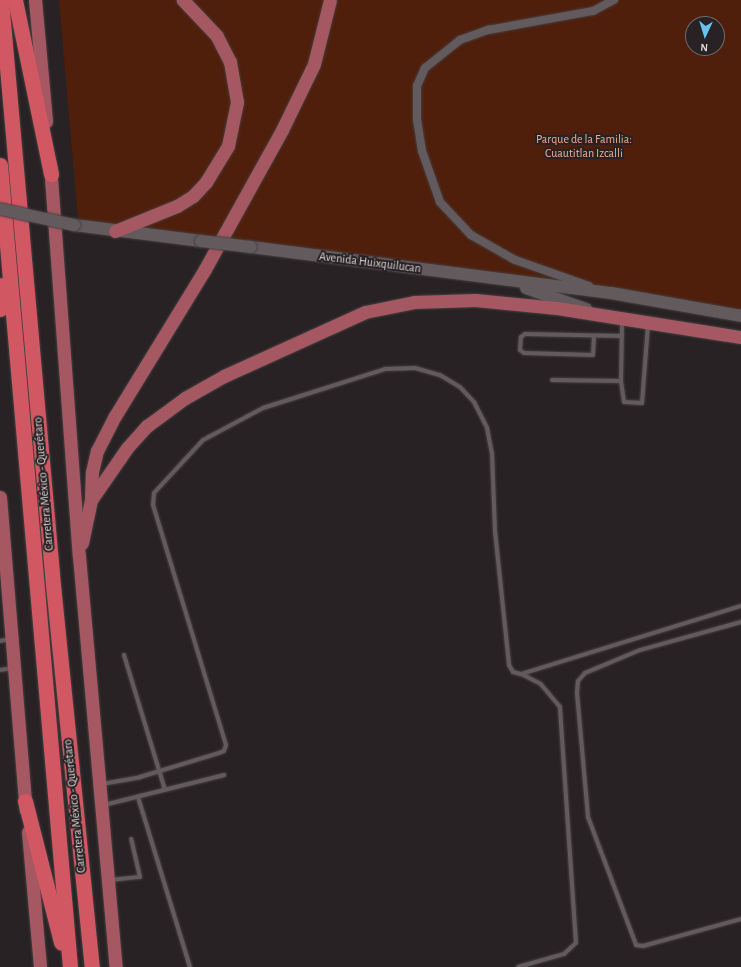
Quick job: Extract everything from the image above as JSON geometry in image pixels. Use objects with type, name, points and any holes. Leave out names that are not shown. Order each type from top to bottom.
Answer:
[{"type":"highway","name":"Carretera México - Querétaro","points":[[1,0],[53,585],[92,967]]},
{"type":"highway","points":[[15,0],[51,174]]},
{"type":"highway","name":"Carretera México - Querétaro","points":[[0,165],[5,238],[70,967]]},
{"type":"highway","points":[[0,309],[5,238]]},
{"type":"highway","points":[[25,802],[67,967]]},
{"type":"main road","points":[[35,0],[51,174],[79,556],[116,967]]},
{"type":"main road","points":[[116,231],[177,206],[193,196],[218,166],[230,139],[237,102],[230,62],[217,36],[183,0]]},
{"type":"main road","points":[[79,556],[91,500],[92,472],[97,451],[115,416],[205,269],[282,130],[314,64],[330,0]]},
{"type":"main road","name":"Avenida Huixquilucan","points":[[0,209],[74,225],[611,293],[741,316]]},
{"type":"main road","points":[[506,280],[603,315]]},
{"type":"main road","points":[[91,500],[127,448],[147,426],[185,398],[224,376],[365,312],[414,302],[475,300],[603,315],[741,337]]},
{"type":"main road","points":[[0,497],[6,640],[15,668],[40,967]]},
{"type":"street","points":[[611,293],[515,260],[471,235],[440,202],[430,180],[422,151],[417,105],[418,86],[425,68],[460,40],[488,30],[593,11],[614,0]]},
{"type":"lane","points":[[622,318],[620,381],[624,402],[642,402],[648,322]]},
{"type":"lane","points":[[594,336],[593,355],[524,353],[520,350],[522,334],[622,336]]},
{"type":"lane","points":[[99,784],[160,772],[224,751],[226,745],[153,505],[154,493],[203,440],[263,408],[385,369],[415,368],[440,375],[460,387],[474,402],[487,428],[492,453],[495,531],[508,665],[513,672],[521,674],[541,684],[560,707],[576,943],[564,954],[518,967]]},
{"type":"lane","points":[[552,380],[620,381]]},
{"type":"lane","points":[[521,674],[741,606]]},
{"type":"lane","points":[[741,622],[640,650],[585,673],[578,681],[577,693],[588,817],[636,945],[643,946],[741,919]]},
{"type":"lane","points":[[124,655],[165,790]]},
{"type":"lane","points":[[0,670],[15,668]]},
{"type":"lane","points":[[101,806],[224,775]]},
{"type":"lane","points":[[138,797],[190,967]]},
{"type":"lane","points":[[108,880],[140,877],[131,839]]},
{"type":"green space","name":"Parque de la Familia: Cuautitlan Izcalli","points":[[59,0],[741,0],[741,320],[78,219]]}]
